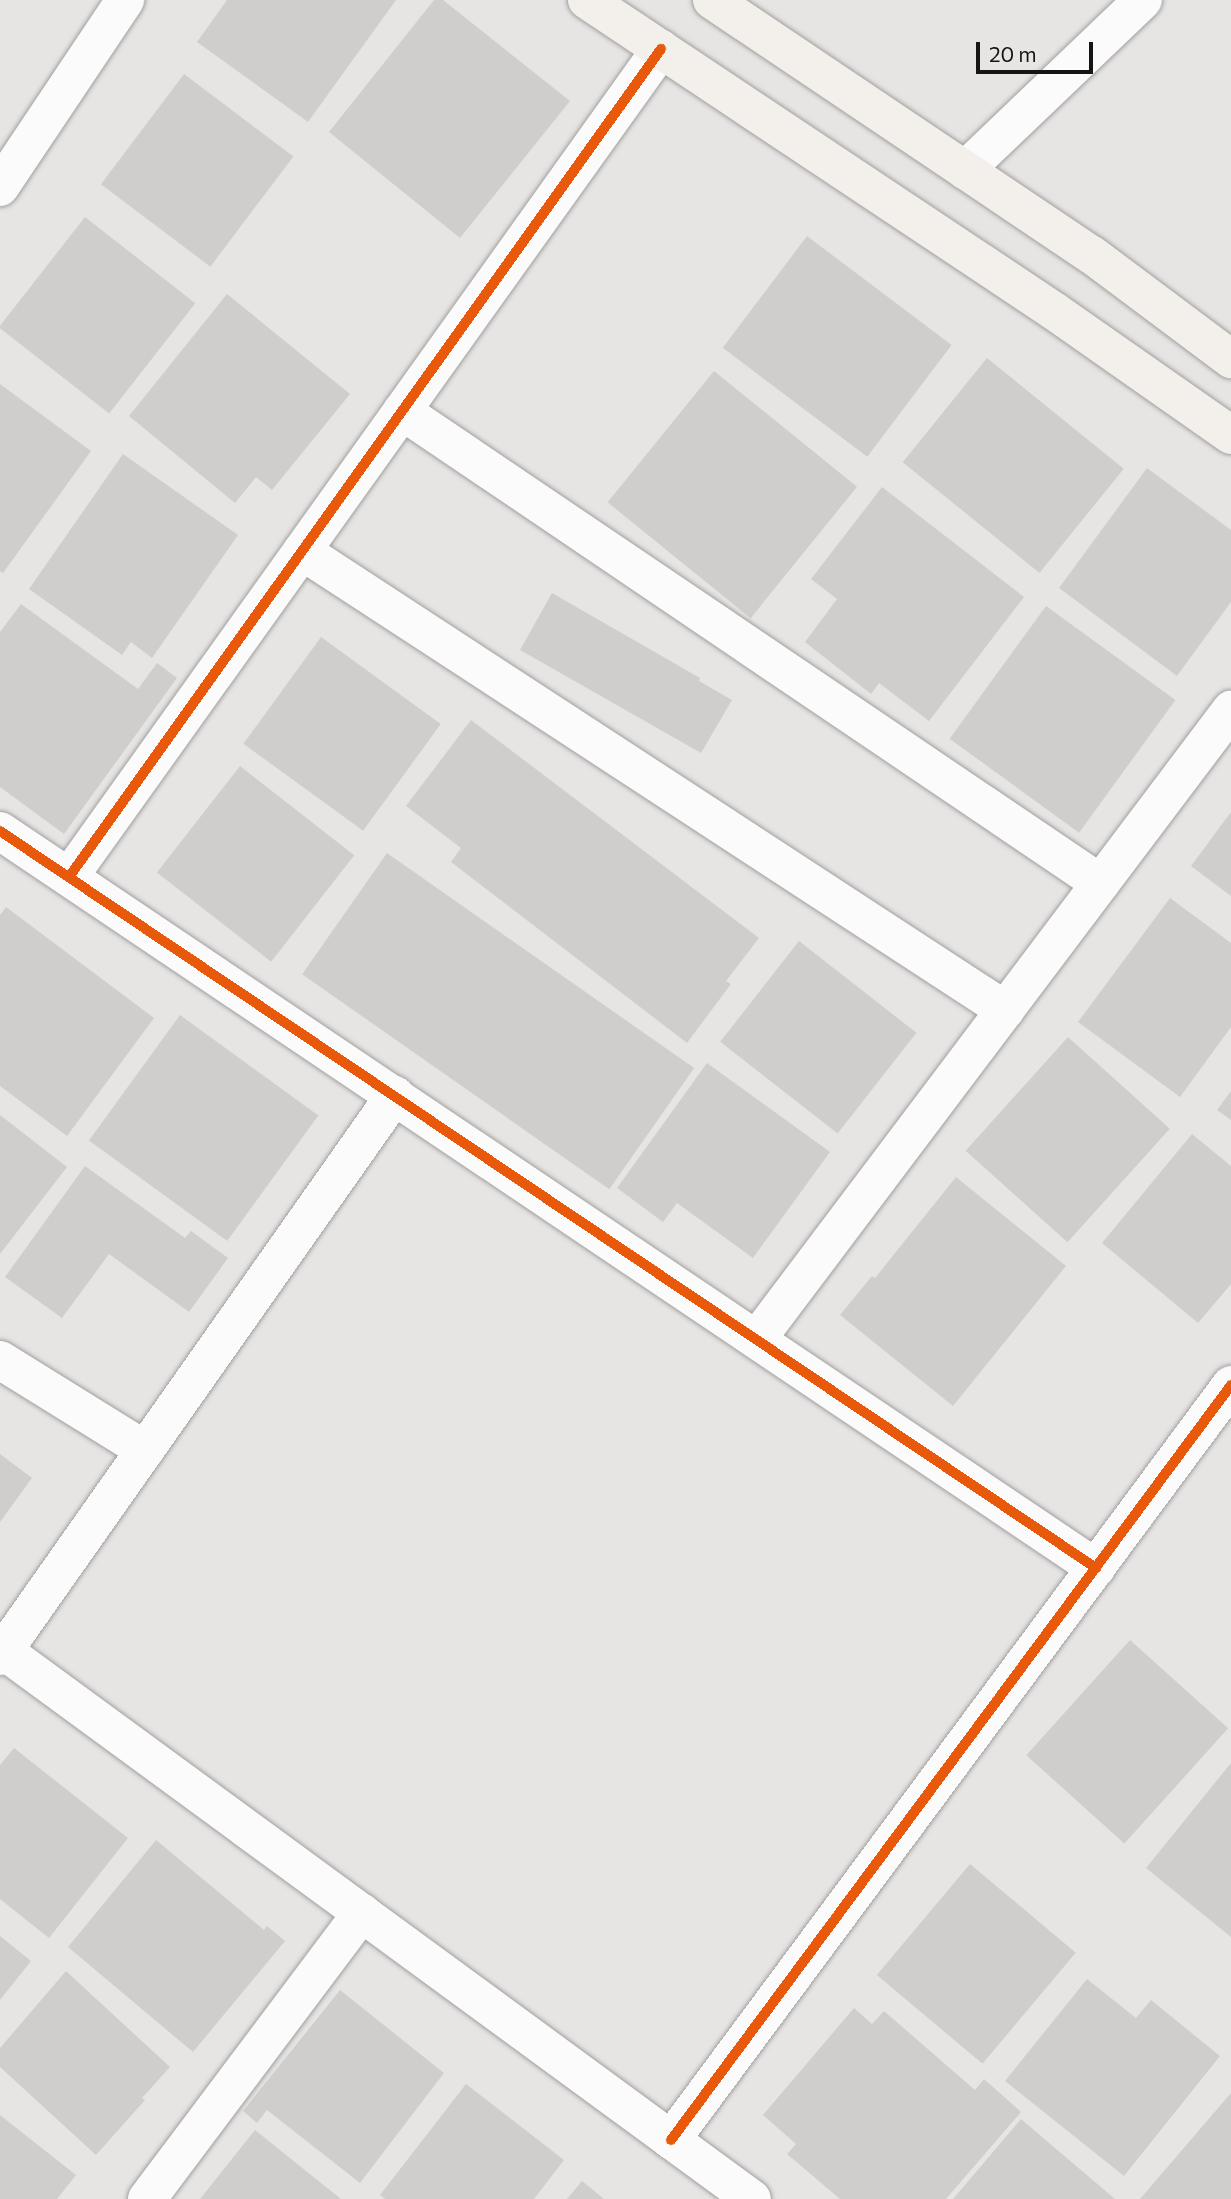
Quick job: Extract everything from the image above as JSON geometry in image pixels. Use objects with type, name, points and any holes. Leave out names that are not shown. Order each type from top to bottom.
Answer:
[{"type":"main road","points":[[587,0],[1054,311],[1231,435]]},
{"type":"main road","points":[[718,2],[1091,255],[1231,359]]},
{"type":"street","points":[[0,187],[13,139],[125,0]]},
{"type":"street","points":[[965,170],[1143,0]]},
{"type":"street","points":[[69,877],[661,49]]},
{"type":"street","points":[[402,411],[1100,883]]},
{"type":"street","points":[[302,551],[1005,1010]]},
{"type":"street","points":[[757,1339],[1231,710]]},
{"type":"street","points":[[0,831],[1096,1568]]},
{"type":"street","points":[[395,1095],[2,1653],[752,2199]]},
{"type":"street","points":[[0,1360],[145,1450]]},
{"type":"street","points":[[671,2140],[1231,1385]]},
{"type":"street","points":[[147,2199],[362,1913]]},
{"type":"building","points":[[227,0],[396,0],[308,122],[197,42]]},
{"type":"building","points":[[434,0],[443,0],[570,101],[460,238],[329,132]]},
{"type":"building","points":[[184,74],[293,156],[210,267],[101,184]]},
{"type":"building","points":[[85,217],[195,303],[109,414],[0,328]]},
{"type":"building","points":[[807,236],[952,345],[867,457],[723,348]]},
{"type":"building","points":[[227,294],[350,394],[272,490],[256,477],[235,503],[129,416]]},
{"type":"building","points":[[987,358],[1124,469],[1039,573],[903,462]]},
{"type":"building","points":[[714,371],[857,487],[751,618],[608,502]]},
{"type":"building","points":[[0,384],[91,451],[3,573],[0,571]]},
{"type":"building","points":[[123,454],[238,535],[152,658],[131,642],[122,655],[29,589]]},
{"type":"building","points":[[1147,468],[1231,530],[1231,602],[1177,676],[1059,588]]},
{"type":"building","points":[[882,487],[1024,597],[929,721],[879,683],[871,694],[805,642],[837,599],[811,579]]},
{"type":"building","points":[[552,593],[700,678],[699,681],[732,700],[701,753],[520,650]]},
{"type":"building","points":[[21,604],[138,689],[157,663],[177,678],[64,834],[0,787],[0,632]]},
{"type":"building","points":[[1046,606],[1175,700],[1079,833],[950,739]]},
{"type":"building","points":[[321,637],[441,724],[363,831],[243,744]]},
{"type":"building","points":[[471,720],[759,938],[726,981],[731,984],[687,1043],[451,862],[461,848],[406,806]]},
{"type":"building","points":[[240,766],[354,855],[271,962],[157,872]]},
{"type":"building","points":[[1231,812],[1231,896],[1191,866]]},
{"type":"building","points":[[387,853],[694,1068],[609,1189],[302,974]]},
{"type":"building","points":[[1170,898],[1231,943],[1231,1027],[1180,1097],[1078,1022]]},
{"type":"building","points":[[6,907],[154,1018],[67,1136],[0,1086],[0,915]]},
{"type":"building","points":[[799,941],[916,1033],[838,1134],[720,1042]]},
{"type":"building","points":[[180,1015],[318,1116],[227,1241],[89,1140]]},
{"type":"building","points":[[1068,1037],[1170,1129],[1067,1242],[966,1151]]},
{"type":"building","points":[[707,1063],[830,1152],[753,1258],[677,1203],[663,1222],[617,1188]]},
{"type":"building","points":[[1231,1091],[1231,1120],[1217,1110]]},
{"type":"building","points":[[0,1115],[67,1167],[0,1254]]},
{"type":"building","points":[[1192,1134],[1231,1166],[1231,1284],[1198,1323],[1102,1243]]},
{"type":"building","points":[[85,1166],[185,1238],[191,1231],[228,1258],[189,1312],[109,1254],[62,1318],[5,1277]]},
{"type":"building","points":[[956,1177],[1066,1266],[953,1406],[840,1315],[872,1276],[875,1278]]},
{"type":"building","points":[[0,1454],[32,1478],[0,1522]]},
{"type":"building","points":[[1130,1640],[1228,1728],[1124,1844],[1026,1755]]},
{"type":"building","points":[[14,1748],[128,1838],[49,1938],[0,1899],[0,1765]]},
{"type":"building","points":[[1231,1763],[1231,1937],[1146,1868]]},
{"type":"building","points":[[156,1840],[264,1930],[267,1926],[285,1941],[193,2052],[68,1947]]},
{"type":"building","points":[[970,1864],[1076,1953],[983,2064],[877,1975]]},
{"type":"building","points":[[0,1936],[31,1961],[0,2000]]},
{"type":"building","points":[[66,1971],[170,2067],[142,2098],[145,2100],[96,2155],[0,2067],[0,2048]]},
{"type":"building","points":[[1087,1979],[1136,2018],[1151,2000],[1220,2056],[1124,2176],[1005,2081]]},
{"type":"building","points":[[340,1990],[444,2073],[360,2183],[267,2110],[257,2123],[243,2111]]},
{"type":"building","points":[[854,2008],[872,2024],[884,2011],[975,2090],[984,2079],[1021,2112],[946,2199],[840,2199],[787,2154],[796,2144],[763,2115]]},
{"type":"building","points":[[466,2084],[564,2160],[534,2199],[385,2199],[380,2195]]},
{"type":"building","points":[[1231,2093],[1231,2199],[1140,2199]]},
{"type":"building","points":[[0,2115],[76,2175],[57,2199],[0,2199]]},
{"type":"building","points":[[1021,2119],[1115,2199],[953,2199]]},
{"type":"building","points":[[255,2130],[341,2199],[200,2199]]},
{"type":"building","points":[[582,2181],[604,2199],[567,2199]]},
{"type":"cycle path","points":[[69,877],[661,49]]},
{"type":"cycle path","points":[[0,831],[1096,1568]]},
{"type":"cycle path","points":[[671,2140],[1231,1385]]}]
